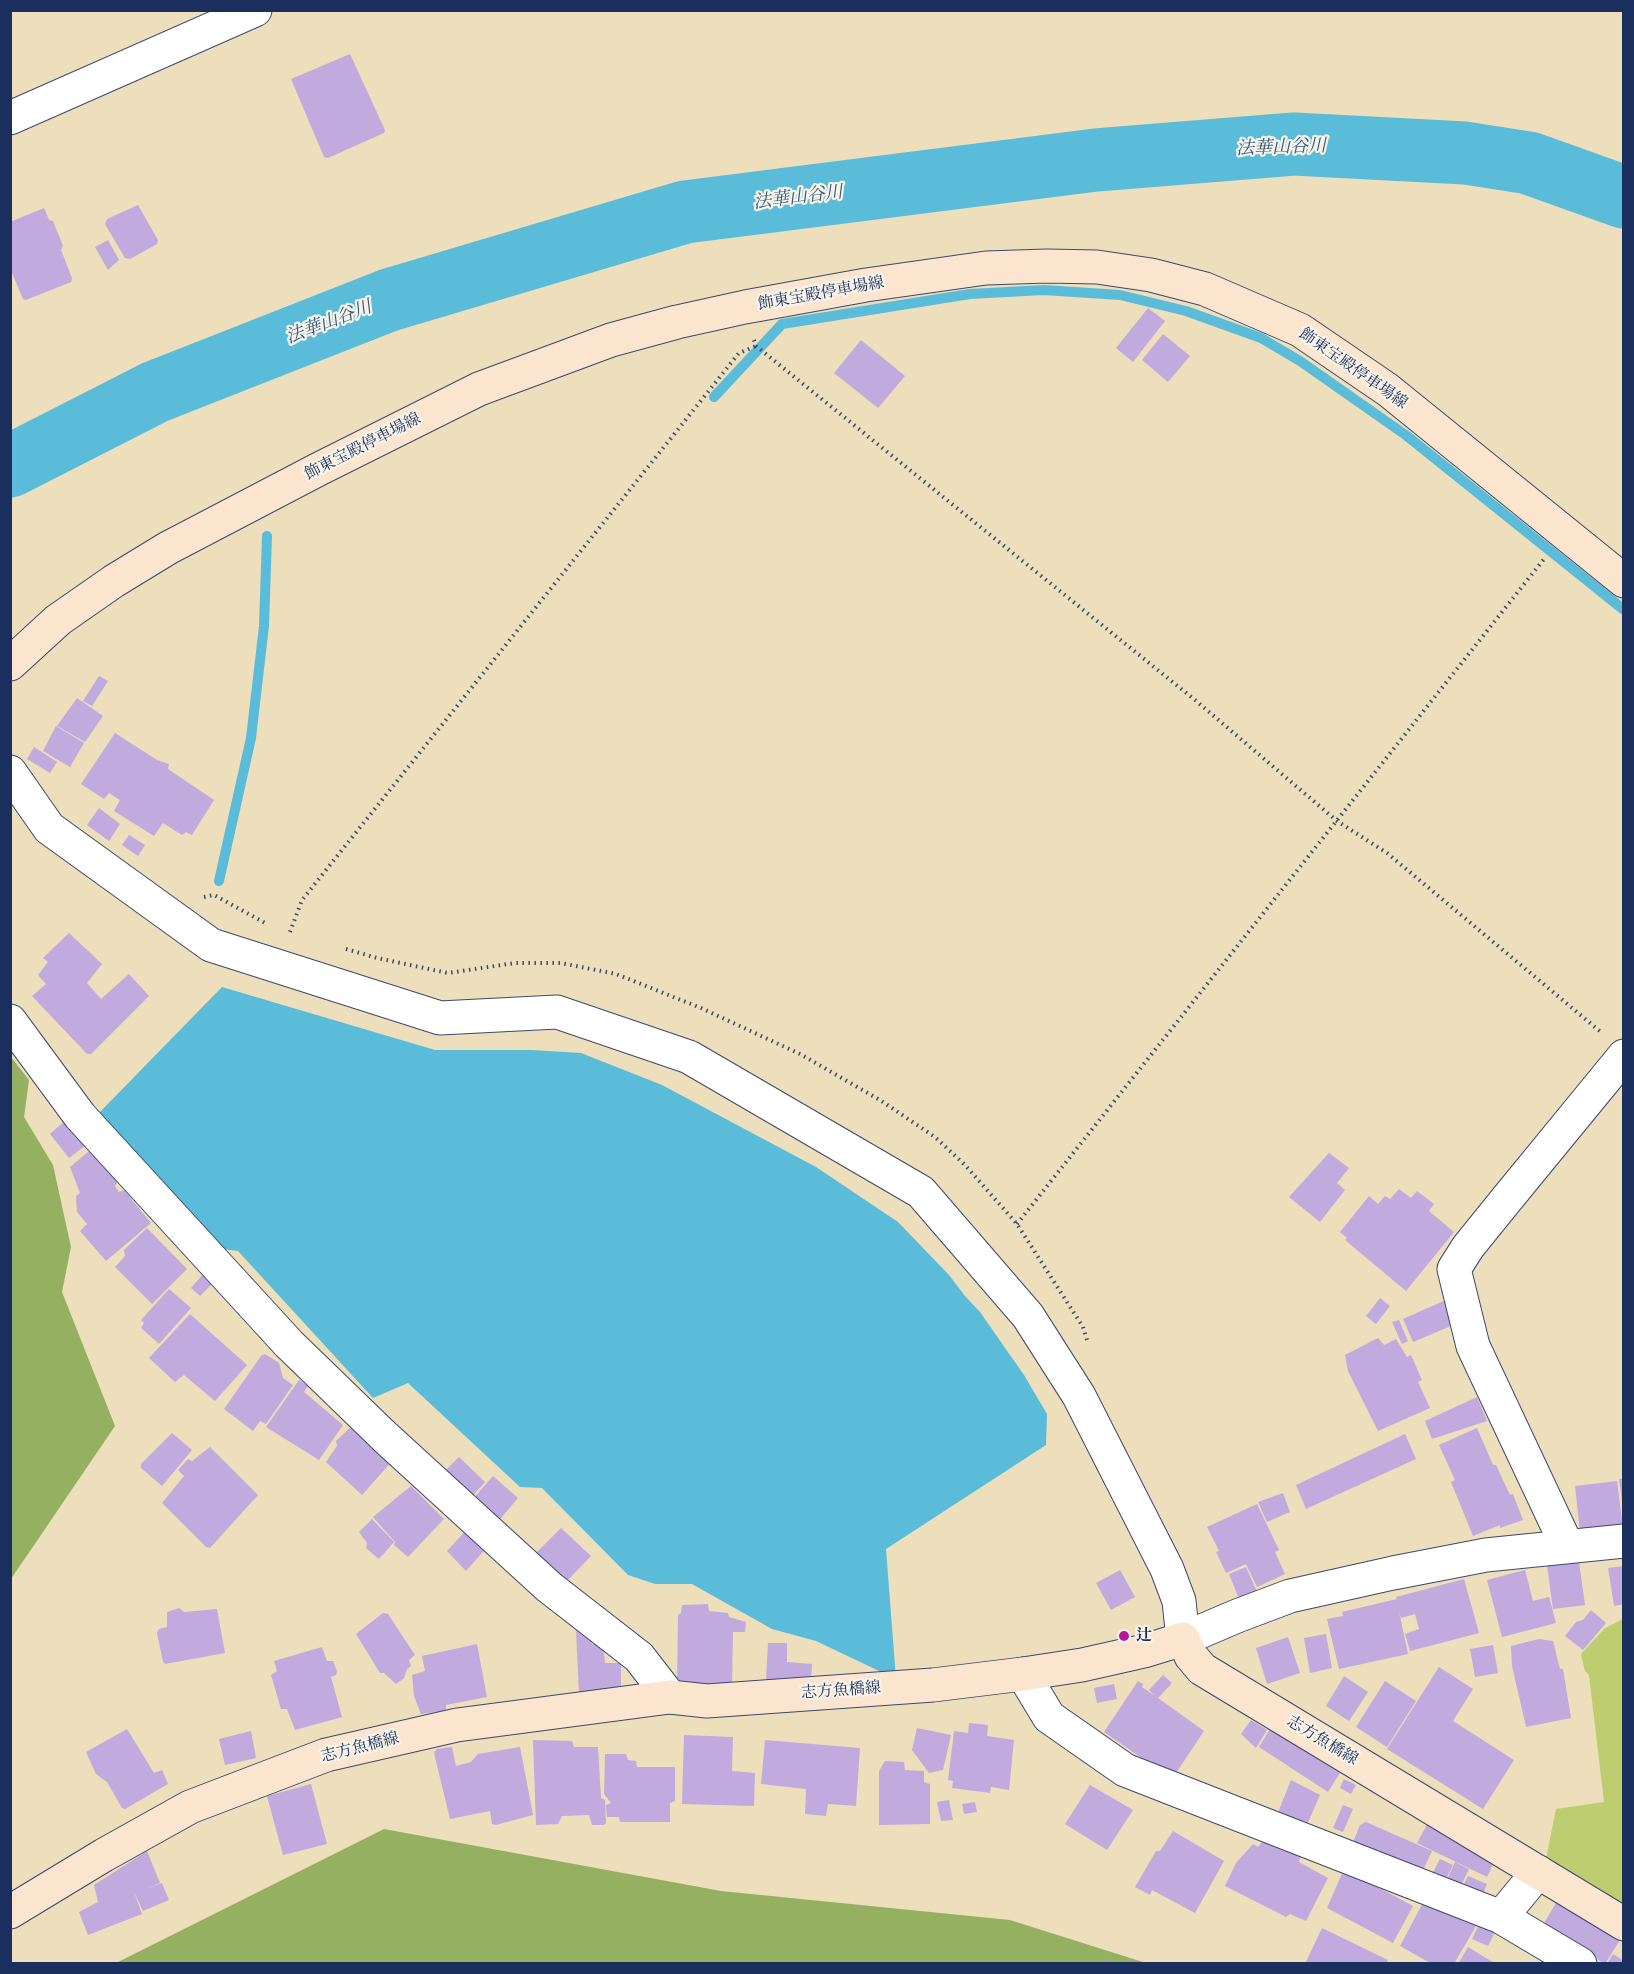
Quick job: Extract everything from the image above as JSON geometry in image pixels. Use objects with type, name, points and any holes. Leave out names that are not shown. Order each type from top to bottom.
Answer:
[{"type":"main road","name":"飾東宝殿停車場線","points":[[10,664],[58,620],[114,581],[168,548],[479,388],[611,340],[745,307],[866,285],[986,268],[1096,267],[1151,275],[1205,289],[1300,330],[1388,390],[1623,581]]},
{"type":"main road","name":"志方魚橋線","points":[[10,1912],[104,1855],[190,1807],[326,1755],[457,1725],[670,1697],[707,1701],[933,1684],[1023,1674],[1082,1665],[1144,1651],[1183,1639],[1191,1656],[1202,1669],[1623,1924]]},
{"type":"street","points":[[10,118],[255,10]]},
{"type":"street","points":[[10,772],[49,828],[211,945],[440,1018],[557,1012],[689,1057],[921,1192],[1028,1316],[1079,1395],[1167,1569],[1179,1601],[1183,1639],[1290,1596],[1485,1555],[1623,1540]]},
{"type":"street","points":[[10,1021],[80,1116],[289,1344],[385,1437],[549,1587],[639,1657],[670,1697]]},
{"type":"street","points":[[1567,1546],[1473,1346],[1454,1269],[1615,1046]]},
{"type":"street","points":[[1023,1674],[1049,1717],[1125,1770],[1501,1917],[1580,1964]]},
{"type":"street","points":[[1501,1917],[1538,1872]]},
{"type":"path","points":[[745,307],[756,346],[1186,692],[1337,821],[1387,853],[1615,1046]]},
{"type":"path","points":[[290,932],[302,900],[739,353],[756,346]]},
{"type":"path","points":[[1017,1224],[1564,533]]},
{"type":"green space","points":[[11,1057],[29,1080],[24,1117],[53,1165],[71,1247],[62,1292],[115,1426],[11,1579]]},
{"type":"green space","points":[[1623,1619],[1623,1908],[1546,1859],[1556,1809],[1604,1802],[1589,1675],[1585,1671],[1581,1654],[1605,1628]]},
{"type":"green space","points":[[384,1829],[721,1891],[1010,1920],[1146,1963],[116,1963]]},
{"type":"water","points":[[222,987],[435,1050],[532,1050],[581,1053],[662,1085],[816,1167],[898,1222],[949,1275],[980,1312],[1024,1375],[1047,1414],[1046,1445],[886,1549],[896,1679],[816,1641],[772,1629],[692,1584],[655,1584],[628,1575],[542,1488],[520,1487],[408,1383],[373,1398],[238,1251],[216,1248],[98,1114]]},
{"type":"building","points":[[350,54],[385,130],[384,133],[328,158],[324,157],[291,79]]},
{"type":"building","points":[[138,205],[158,240],[157,244],[130,259],[125,258],[105,224],[107,219]]},
{"type":"building","points":[[44,208],[49,220],[53,221],[63,246],[61,250],[72,278],[71,282],[26,300],[23,299],[10,268],[10,222]]},
{"type":"building","points":[[108,240],[119,260],[108,270],[95,247]]},
{"type":"building","points":[[1148,308],[1165,321],[1133,362],[1116,348]]},
{"type":"building","points":[[1163,334],[1190,356],[1168,382],[1142,360]]},
{"type":"building","points":[[861,340],[905,376],[878,408],[834,373]]},
{"type":"building","points":[[99,676],[108,681],[92,706],[83,701]]},
{"type":"building","points":[[77,698],[103,716],[85,742],[57,726]]},
{"type":"building","points":[[56,726],[84,743],[70,767],[43,751]]},
{"type":"building","points":[[115,733],[157,760],[169,764],[168,769],[214,800],[192,835],[186,832],[182,835],[163,823],[154,836],[114,811],[120,800],[109,793],[104,799],[81,784]]},
{"type":"building","points":[[34,747],[57,762],[50,773],[27,759]]},
{"type":"building","points":[[99,808],[120,824],[109,841],[87,825]]},
{"type":"building","points":[[129,835],[145,845],[138,856],[122,845]]},
{"type":"building","points":[[69,933],[102,964],[87,983],[101,999],[129,974],[149,996],[91,1054],[87,1054],[32,996],[46,984],[38,975],[48,962],[43,958]]},
{"type":"building","points":[[66,1120],[86,1145],[69,1158],[50,1134]]},
{"type":"building","points":[[93,1148],[120,1179],[115,1186],[119,1192],[124,1190],[151,1223],[106,1261],[80,1231],[87,1224],[77,1212],[76,1196],[80,1193],[70,1167]]},
{"type":"building","points":[[1329,1153],[1349,1168],[1337,1183],[1345,1190],[1320,1222],[1289,1197]]},
{"type":"building","points":[[1399,1189],[1411,1198],[1417,1191],[1434,1204],[1429,1211],[1454,1232],[1406,1291],[1345,1240],[1347,1238],[1340,1232],[1369,1196],[1378,1204],[1385,1196],[1390,1199]]},
{"type":"building","points":[[147,1228],[187,1269],[152,1304],[115,1267],[125,1256],[124,1250]]},
{"type":"building","points":[[204,1273],[214,1282],[200,1296],[191,1288]]},
{"type":"building","points":[[169,1289],[191,1308],[159,1344],[141,1328],[144,1323],[141,1320]]},
{"type":"building","points":[[1380,1298],[1390,1306],[1376,1324],[1366,1316]]},
{"type":"building","points":[[1448,1299],[1458,1323],[1413,1342],[1403,1319]]},
{"type":"building","points":[[190,1314],[247,1365],[215,1401],[184,1375],[175,1382],[149,1358]]},
{"type":"building","points":[[1399,1320],[1408,1341],[1402,1344],[1392,1322]]},
{"type":"building","points":[[1378,1338],[1384,1345],[1396,1339],[1407,1357],[1411,1355],[1422,1380],[1418,1382],[1430,1408],[1378,1431],[1348,1371],[1345,1355]]},
{"type":"building","points":[[265,1354],[279,1363],[283,1378],[293,1385],[266,1424],[260,1421],[253,1431],[224,1409],[261,1356]]},
{"type":"building","points":[[299,1380],[308,1386],[304,1392],[343,1425],[319,1460],[266,1427]]},
{"type":"building","points":[[1477,1397],[1487,1421],[1432,1439],[1425,1421]]},
{"type":"building","points":[[353,1425],[394,1459],[362,1495],[326,1462],[337,1446],[336,1441]]},
{"type":"building","points":[[1477,1428],[1493,1465],[1496,1465],[1510,1495],[1513,1494],[1523,1520],[1500,1528],[1500,1525],[1473,1536],[1451,1482],[1455,1480],[1439,1445]]},
{"type":"building","points":[[172,1433],[192,1450],[162,1486],[141,1468],[141,1464]]},
{"type":"building","points":[[1405,1434],[1416,1459],[1306,1509],[1296,1485]]},
{"type":"building","points":[[210,1447],[258,1495],[210,1548],[206,1547],[162,1503],[184,1476],[178,1470],[188,1459],[192,1461]]},
{"type":"building","points":[[459,1457],[485,1482],[469,1500],[441,1475]]},
{"type":"building","points":[[493,1476],[518,1498],[496,1524],[471,1501]]},
{"type":"building","points":[[1619,1479],[1624,1479],[1624,1500],[1622,1500]]},
{"type":"building","points":[[1617,1481],[1623,1528],[1580,1531],[1575,1486]]},
{"type":"building","points":[[411,1486],[444,1519],[408,1557],[394,1545],[395,1542],[373,1517]]},
{"type":"building","points":[[1283,1493],[1290,1512],[1267,1522],[1258,1502]]},
{"type":"building","points":[[1257,1504],[1279,1550],[1275,1552],[1285,1574],[1257,1587],[1246,1564],[1226,1573],[1216,1552],[1219,1551],[1207,1527]]},
{"type":"building","points":[[372,1519],[394,1542],[379,1559],[366,1548],[367,1543],[359,1532]]},
{"type":"building","points":[[470,1526],[489,1545],[466,1571],[447,1551]]},
{"type":"building","points":[[561,1528],[591,1556],[565,1583],[535,1554]]},
{"type":"building","points":[[1578,1554],[1585,1605],[1553,1609],[1546,1558]]},
{"type":"building","points":[[1624,1566],[1624,1604],[1614,1606],[1608,1568]]},
{"type":"building","points":[[1246,1567],[1258,1594],[1239,1599],[1229,1574]]},
{"type":"building","points":[[1120,1570],[1135,1597],[1111,1610],[1096,1583]]},
{"type":"building","points":[[1525,1570],[1533,1601],[1549,1597],[1556,1623],[1502,1637],[1487,1580]]},
{"type":"building","points":[[1464,1579],[1479,1633],[1410,1651],[1405,1634],[1419,1629],[1415,1614],[1401,1618],[1399,1611],[1408,1654],[1339,1669],[1327,1619],[1343,1616],[1342,1612],[1397,1599],[1396,1597]]},
{"type":"building","points":[[708,1604],[709,1611],[728,1613],[729,1617],[746,1622],[745,1632],[733,1632],[732,1685],[677,1685],[678,1615],[681,1613],[682,1605]]},
{"type":"building","points":[[179,1608],[184,1612],[217,1609],[225,1653],[165,1664],[157,1633],[159,1629],[167,1627],[167,1612]]},
{"type":"building","points":[[1591,1610],[1606,1623],[1583,1650],[1565,1636],[1576,1622],[1583,1620]]},
{"type":"building","points":[[383,1613],[388,1614],[415,1655],[409,1660],[411,1666],[407,1669],[404,1678],[396,1684],[384,1673],[380,1673],[356,1634]]},
{"type":"building","points":[[590,1629],[592,1644],[603,1645],[605,1663],[621,1663],[621,1692],[579,1694],[576,1630]]},
{"type":"building","points":[[1326,1634],[1332,1668],[1310,1673],[1304,1638]]},
{"type":"building","points":[[1288,1637],[1300,1673],[1267,1684],[1256,1648]]},
{"type":"building","points":[[1539,1639],[1553,1641],[1560,1669],[1563,1669],[1571,1718],[1526,1727],[1512,1666],[1511,1646]]},
{"type":"building","points":[[768,1643],[787,1643],[787,1662],[812,1664],[811,1684],[766,1681]]},
{"type":"building","points":[[477,1644],[487,1697],[446,1705],[446,1711],[421,1714],[414,1696],[412,1675],[425,1671],[422,1656]]},
{"type":"building","points":[[1493,1645],[1498,1673],[1475,1677],[1470,1649]]},
{"type":"building","points":[[322,1647],[327,1661],[333,1661],[337,1671],[336,1675],[331,1677],[342,1717],[295,1730],[287,1709],[281,1709],[271,1675],[277,1671],[274,1661]]},
{"type":"building","points":[[1439,1667],[1473,1689],[1453,1721],[1514,1760],[1483,1809],[1387,1749]]},
{"type":"building","points":[[1163,1675],[1172,1683],[1158,1698],[1204,1731],[1172,1779],[1104,1732],[1138,1681],[1143,1684],[1142,1687],[1155,1696],[1149,1690]]},
{"type":"building","points":[[1344,1676],[1368,1692],[1349,1721],[1326,1706]]},
{"type":"building","points":[[1385,1681],[1416,1701],[1387,1747],[1356,1727]]},
{"type":"building","points":[[1114,1684],[1117,1699],[1097,1703],[1094,1688]]},
{"type":"building","points":[[1251,1720],[1267,1730],[1256,1748],[1241,1734]]},
{"type":"building","points":[[969,1723],[988,1725],[987,1736],[1014,1740],[1009,1790],[991,1787],[990,1793],[952,1788],[953,1781],[948,1780],[954,1731],[968,1733]]},
{"type":"building","points":[[917,1728],[951,1735],[943,1770],[929,1773],[912,1750]]},
{"type":"building","points":[[127,1729],[154,1773],[162,1770],[168,1784],[125,1809],[122,1808],[107,1782],[96,1774],[86,1752]]},
{"type":"building","points":[[1270,1729],[1340,1773],[1328,1792],[1259,1747]]},
{"type":"building","points":[[251,1731],[256,1758],[225,1765],[219,1739]]},
{"type":"building","points":[[684,1735],[733,1737],[732,1771],[755,1773],[754,1806],[682,1804]]},
{"type":"building","points":[[533,1740],[572,1741],[574,1747],[598,1747],[601,1798],[605,1800],[606,1823],[604,1825],[592,1825],[589,1815],[562,1816],[558,1824],[536,1825]]},
{"type":"building","points":[[765,1740],[860,1748],[856,1806],[828,1804],[826,1816],[805,1814],[806,1789],[761,1784]]},
{"type":"building","points":[[452,1747],[456,1766],[471,1762],[478,1754],[520,1747],[533,1815],[496,1825],[492,1824],[490,1811],[450,1819],[434,1753],[437,1749]]},
{"type":"building","points":[[605,1754],[626,1754],[628,1760],[636,1761],[637,1767],[675,1767],[675,1801],[670,1803],[670,1822],[620,1822],[619,1817],[607,1817],[606,1805],[611,1803],[604,1794]]},
{"type":"building","points":[[885,1761],[904,1762],[905,1770],[924,1771],[924,1782],[930,1784],[930,1824],[879,1825],[879,1771]]},
{"type":"building","points":[[1344,1779],[1356,1785],[1351,1794],[1340,1788]]},
{"type":"building","points":[[1291,1780],[1320,1795],[1306,1827],[1277,1815]]},
{"type":"building","points":[[311,1784],[327,1844],[283,1855],[267,1796]]},
{"type":"building","points":[[1090,1785],[1133,1810],[1107,1850],[1065,1824]]},
{"type":"building","points":[[949,1800],[953,1820],[941,1821],[937,1802]]},
{"type":"building","points":[[975,1802],[977,1812],[964,1814],[962,1804]]},
{"type":"building","points":[[1343,1805],[1353,1809],[1343,1832],[1333,1828]]},
{"type":"building","points":[[1366,1822],[1432,1851],[1420,1877],[1351,1847],[1360,1825]]},
{"type":"building","points":[[1428,1823],[1493,1864],[1487,1877],[1417,1843]]},
{"type":"building","points":[[1173,1831],[1224,1861],[1195,1913],[1152,1890],[1150,1895],[1135,1887],[1156,1851],[1160,1851]]},
{"type":"building","points":[[1262,1842],[1277,1847],[1282,1842],[1302,1851],[1299,1862],[1328,1878],[1306,1921],[1290,1914],[1286,1917],[1225,1886],[1236,1863],[1253,1844],[1258,1847]]},
{"type":"building","points":[[147,1851],[160,1883],[147,1889],[162,1883],[169,1900],[143,1911],[134,1892],[142,1914],[88,1935],[79,1912],[98,1902],[94,1885]]},
{"type":"building","points":[[1440,1859],[1453,1865],[1444,1883],[1431,1876]]},
{"type":"building","points":[[1455,1862],[1469,1869],[1460,1888],[1446,1882]]},
{"type":"building","points":[[1344,1869],[1413,1906],[1393,1943],[1327,1908]]},
{"type":"building","points":[[1468,1876],[1487,1884],[1481,1898],[1461,1890]]},
{"type":"building","points":[[1425,1899],[1476,1926],[1454,1964],[1432,1964],[1400,1946]]},
{"type":"building","points":[[1557,1901],[1620,1940],[1605,1964],[1543,1925]]},
{"type":"building","points":[[1482,1918],[1498,1926],[1488,1946],[1472,1939]]},
{"type":"building","points":[[1322,1928],[1388,1960],[1386,1964],[1305,1964]]},
{"type":"building","points":[[1468,1947],[1496,1964],[1458,1964]]},
{"type":"building","points":[[1613,1954],[1624,1961],[1624,1964],[1607,1964]]},
{"type":"waterway","name":"法華山谷川","points":[[10,466],[155,392],[389,300],[685,212],[1096,160],[1294,144],[1465,153],[1529,163],[1624,197]]},
{"type":"waterway","points":[[714,397],[782,324],[970,294],[1044,290],[1120,295],[1186,311],[1261,338],[1300,361],[1407,436],[1624,610]]},
{"type":"waterway","points":[[219,881],[251,738],[264,626],[267,536]]},
{"type":"place","name":"辻","points":[[1124,1636]]}]
